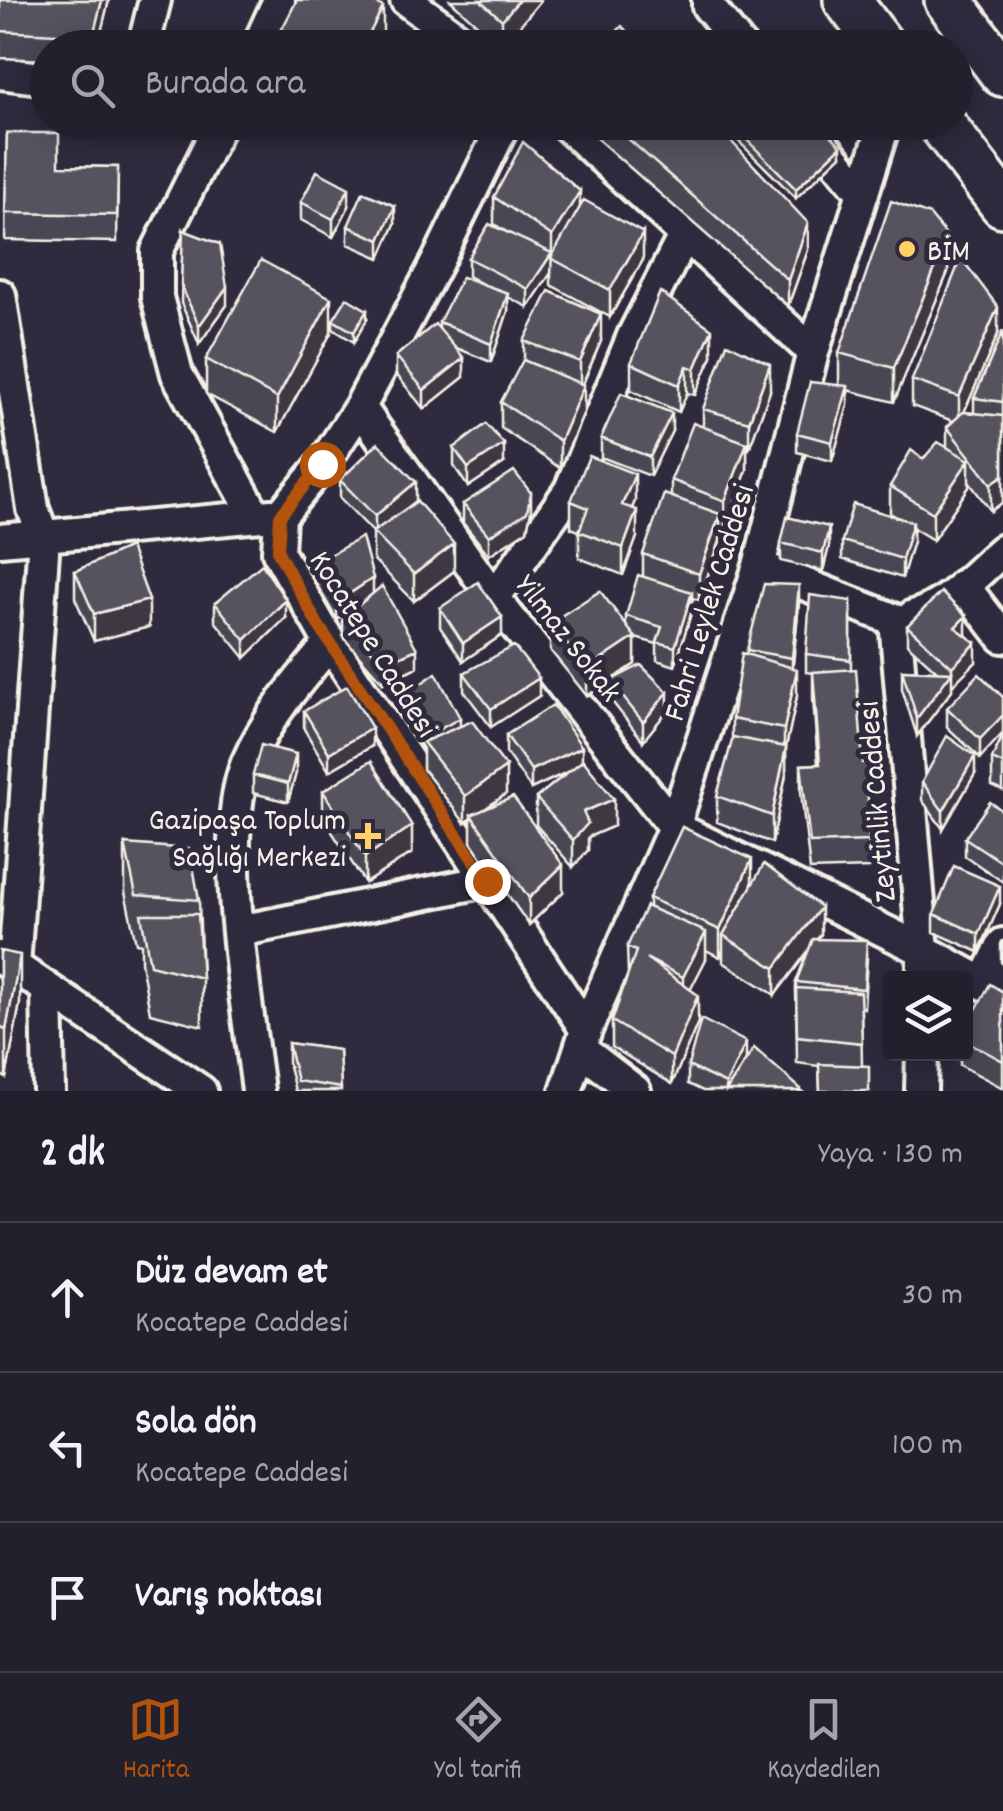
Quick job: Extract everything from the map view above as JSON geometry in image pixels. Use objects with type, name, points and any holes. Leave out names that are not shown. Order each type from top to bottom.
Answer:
[{"type":"highway","points":[[847,0],[870,30]]},
{"type":"highway","points":[[948,0],[971,30]]},
{"type":"highway","points":[[973,33],[1003,73]]},
{"type":"highway","points":[[954,140],[1003,204]]},
{"type":"street","points":[[150,30],[155,0]]},
{"type":"street","points":[[265,30],[279,0]]},
{"type":"street","points":[[708,0],[708,6],[727,30]]},
{"type":"street","points":[[408,1],[447,30]]},
{"type":"street","points":[[0,72],[30,76]]},
{"type":"street","points":[[212,140],[157,251],[157,297],[177,374],[267,515]]},
{"type":"street","points":[[0,540],[267,515],[322,464],[360,406],[496,140]]},
{"type":"street","points":[[583,140],[813,352]]},
{"type":"street","points":[[819,140],[863,193]]},
{"type":"street","name":"Fahri Leylek Caddesi","points":[[566,1091],[583,1039],[674,827],[759,566],[813,352],[879,140]]},
{"type":"street","points":[[494,598],[570,490],[634,336],[685,234]]},
{"type":"street","points":[[0,296],[33,510],[44,538],[7,962],[201,1091]]},
{"type":"street","name":"Yilmaz Sokak","points":[[360,406],[494,598],[674,827],[923,964],[993,988]]},
{"type":"street","name":"Kocatepe Caddesi","points":[[267,515],[278,552],[330,644],[487,881],[583,1039],[635,1091]]},
{"type":"street","points":[[759,566],[895,620],[924,614],[1003,550]]},
{"type":"street","points":[[964,585],[1003,637]]},
{"type":"street","name":"Zeytinlik Caddesi","points":[[895,620],[923,964]]},
{"type":"street","points":[[258,1091],[239,931],[236,810],[246,766],[277,707],[330,644]]},
{"type":"street","points":[[239,931],[487,881]]},
{"type":"street","points":[[993,988],[1003,944]]},
{"type":"street","points":[[47,989],[49,1091]]},
{"type":"street","points":[[922,1061],[922,1091]]},
{"type":"building","points":[[0,0],[102,0],[94,30],[0,31]]},
{"type":"building","points":[[297,0],[370,0],[383,7],[371,30],[282,29]]},
{"type":"building","points":[[480,0],[519,0],[502,20]]},
{"type":"building","points":[[7,133],[30,133],[30,140],[59,140],[59,166],[118,167],[117,215],[5,213]]},
{"type":"building","points":[[629,140],[730,140],[808,223],[788,280]]},
{"type":"building","points":[[747,140],[836,140],[841,146],[796,189]]},
{"type":"building","points":[[523,142],[580,191],[552,236],[494,197]]},
{"type":"building","points":[[317,171],[349,188],[333,219],[301,202]]},
{"type":"building","points":[[363,192],[395,206],[380,240],[348,226]]},
{"type":"building","points":[[584,200],[643,233],[610,290],[551,258]]},
{"type":"building","points":[[891,201],[930,215],[948,237],[894,368],[839,353]]},
{"type":"building","points":[[489,224],[552,253],[528,289],[468,258]]},
{"type":"building","points":[[183,230],[220,244],[227,287],[199,326],[181,285]]},
{"type":"building","points":[[961,258],[998,307],[959,397],[912,380]]},
{"type":"building","points":[[261,260],[331,298],[277,398],[206,359]]},
{"type":"building","points":[[462,277],[508,293],[491,344],[439,322]]},
{"type":"building","points":[[549,291],[601,314],[580,362],[524,341]]},
{"type":"building","points":[[660,292],[712,329],[695,369],[687,366],[679,385],[631,363]]},
{"type":"building","points":[[347,298],[367,310],[354,332],[333,320]]},
{"type":"building","points":[[435,324],[464,358],[424,390],[396,356]]},
{"type":"building","points":[[1003,331],[1003,402],[974,398]]},
{"type":"building","points":[[727,343],[770,364],[749,422],[703,409]]},
{"type":"building","points":[[523,360],[584,385],[560,441],[501,402]]},
{"type":"building","points":[[810,382],[848,386],[832,442],[797,433]]},
{"type":"building","points":[[621,393],[672,413],[650,457],[601,438]]},
{"type":"building","points":[[963,412],[1003,416],[1003,475],[991,484],[947,427]]},
{"type":"building","points":[[693,423],[747,443],[725,501],[671,480]]},
{"type":"building","points":[[486,424],[504,444],[468,468],[454,448]]},
{"type":"building","points":[[938,442],[969,460],[933,513],[890,486],[911,450],[923,459]]},
{"type":"building","points":[[378,443],[416,482],[375,516],[340,480]]},
{"type":"building","points":[[589,456],[635,474],[622,505],[637,510],[623,548],[579,531],[588,508],[571,501]]},
{"type":"building","points":[[514,471],[531,493],[527,512],[489,536],[463,504]]},
{"type":"building","points":[[664,494],[720,514],[699,574],[643,554]]},
{"type":"building","points":[[417,501],[454,544],[414,574],[373,532]]},
{"type":"building","points":[[853,504],[913,522],[902,559],[842,541]]},
{"type":"building","points":[[787,517],[829,527],[823,553],[781,543]]},
{"type":"building","points":[[362,537],[373,578],[337,602],[315,563]]},
{"type":"building","points":[[130,547],[149,600],[94,614],[75,571]]},
{"type":"building","points":[[262,564],[286,600],[245,640],[215,603]]},
{"type":"building","points":[[638,575],[692,592],[675,647],[657,642],[662,627],[626,616]]},
{"type":"building","points":[[478,582],[502,617],[463,643],[440,608]]},
{"type":"building","points":[[764,584],[799,585],[792,658],[747,650]]},
{"type":"building","points":[[382,586],[417,649],[383,664],[343,618]]},
{"type":"building","points":[[600,591],[635,637],[587,669],[550,623]]},
{"type":"building","points":[[941,592],[966,616],[955,627],[976,643],[952,667],[907,626]]},
{"type":"building","points":[[810,595],[851,601],[851,660],[806,654]]},
{"type":"building","points":[[514,646],[539,678],[491,709],[464,673]]},
{"type":"building","points":[[742,653],[797,669],[784,729],[732,719]]},
{"type":"building","points":[[641,665],[668,692],[643,722],[610,681]]},
{"type":"building","points":[[856,669],[863,763],[867,763],[869,841],[810,843],[801,765],[820,764],[813,672]]},
{"type":"building","points":[[902,670],[952,672],[917,718]]},
{"type":"building","points":[[436,673],[460,718],[427,736],[403,696]]},
{"type":"building","points":[[979,674],[1003,697],[1003,715],[980,739],[947,708]]},
{"type":"building","points":[[347,686],[372,728],[329,753],[304,711]]},
{"type":"building","points":[[553,705],[582,747],[531,770],[506,735]]},
{"type":"building","points":[[472,721],[506,767],[465,796],[423,742]]},
{"type":"building","points":[[1003,735],[1003,764],[992,759]]},
{"type":"building","points":[[947,736],[975,756],[943,811],[922,782]]},
{"type":"building","points":[[733,737],[786,747],[772,816],[717,796]]},
{"type":"building","points":[[261,745],[296,754],[288,784],[253,775]]},
{"type":"building","points":[[583,760],[614,799],[583,812],[588,823],[573,840],[536,798]]},
{"type":"building","points":[[371,761],[412,826],[365,857],[323,791]]},
{"type":"building","points":[[513,797],[563,865],[529,898],[471,815]]},
{"type":"building","points":[[990,802],[1003,811],[1003,863],[965,838]]},
{"type":"building","points":[[682,827],[752,859],[720,930],[649,898]]},
{"type":"building","points":[[125,844],[190,849],[199,900],[136,895]]},
{"type":"building","points":[[764,864],[821,907],[775,968],[723,935]]},
{"type":"building","points":[[954,866],[1000,886],[979,934],[934,914]]},
{"type":"building","points":[[646,906],[706,932],[683,977],[646,958],[698,995],[672,1057],[612,1021],[636,951],[627,947]]},
{"type":"building","points":[[141,914],[198,914],[202,978],[150,965]]},
{"type":"building","points":[[813,939],[867,940],[864,989],[796,982]]},
{"type":"building","points":[[0,951],[20,955],[6,1030],[0,1026]]},
{"type":"building","points":[[990,984],[1003,992],[1003,1061],[973,1045],[973,1015]]},
{"type":"building","points":[[796,988],[860,992],[862,1043],[797,1036]]},
{"type":"building","points":[[701,1019],[746,1042],[726,1084],[688,1066]]},
{"type":"building","points":[[288,1043],[339,1050],[341,1088],[297,1081]]},
{"type":"building","points":[[754,1048],[801,1089],[800,1091],[726,1091]]},
{"type":"building","points":[[819,1064],[869,1066],[869,1091],[820,1091]]},
{"type":"place","name":"BİM","points":[[907,249]]},
{"type":"place","name":"Gazipaşa Toplum Sağlığı Merkezi","points":[[368,836]]},
{"type":"route","points":[[322,464],[280,516],[278,552],[317,623],[487,881]]}]
